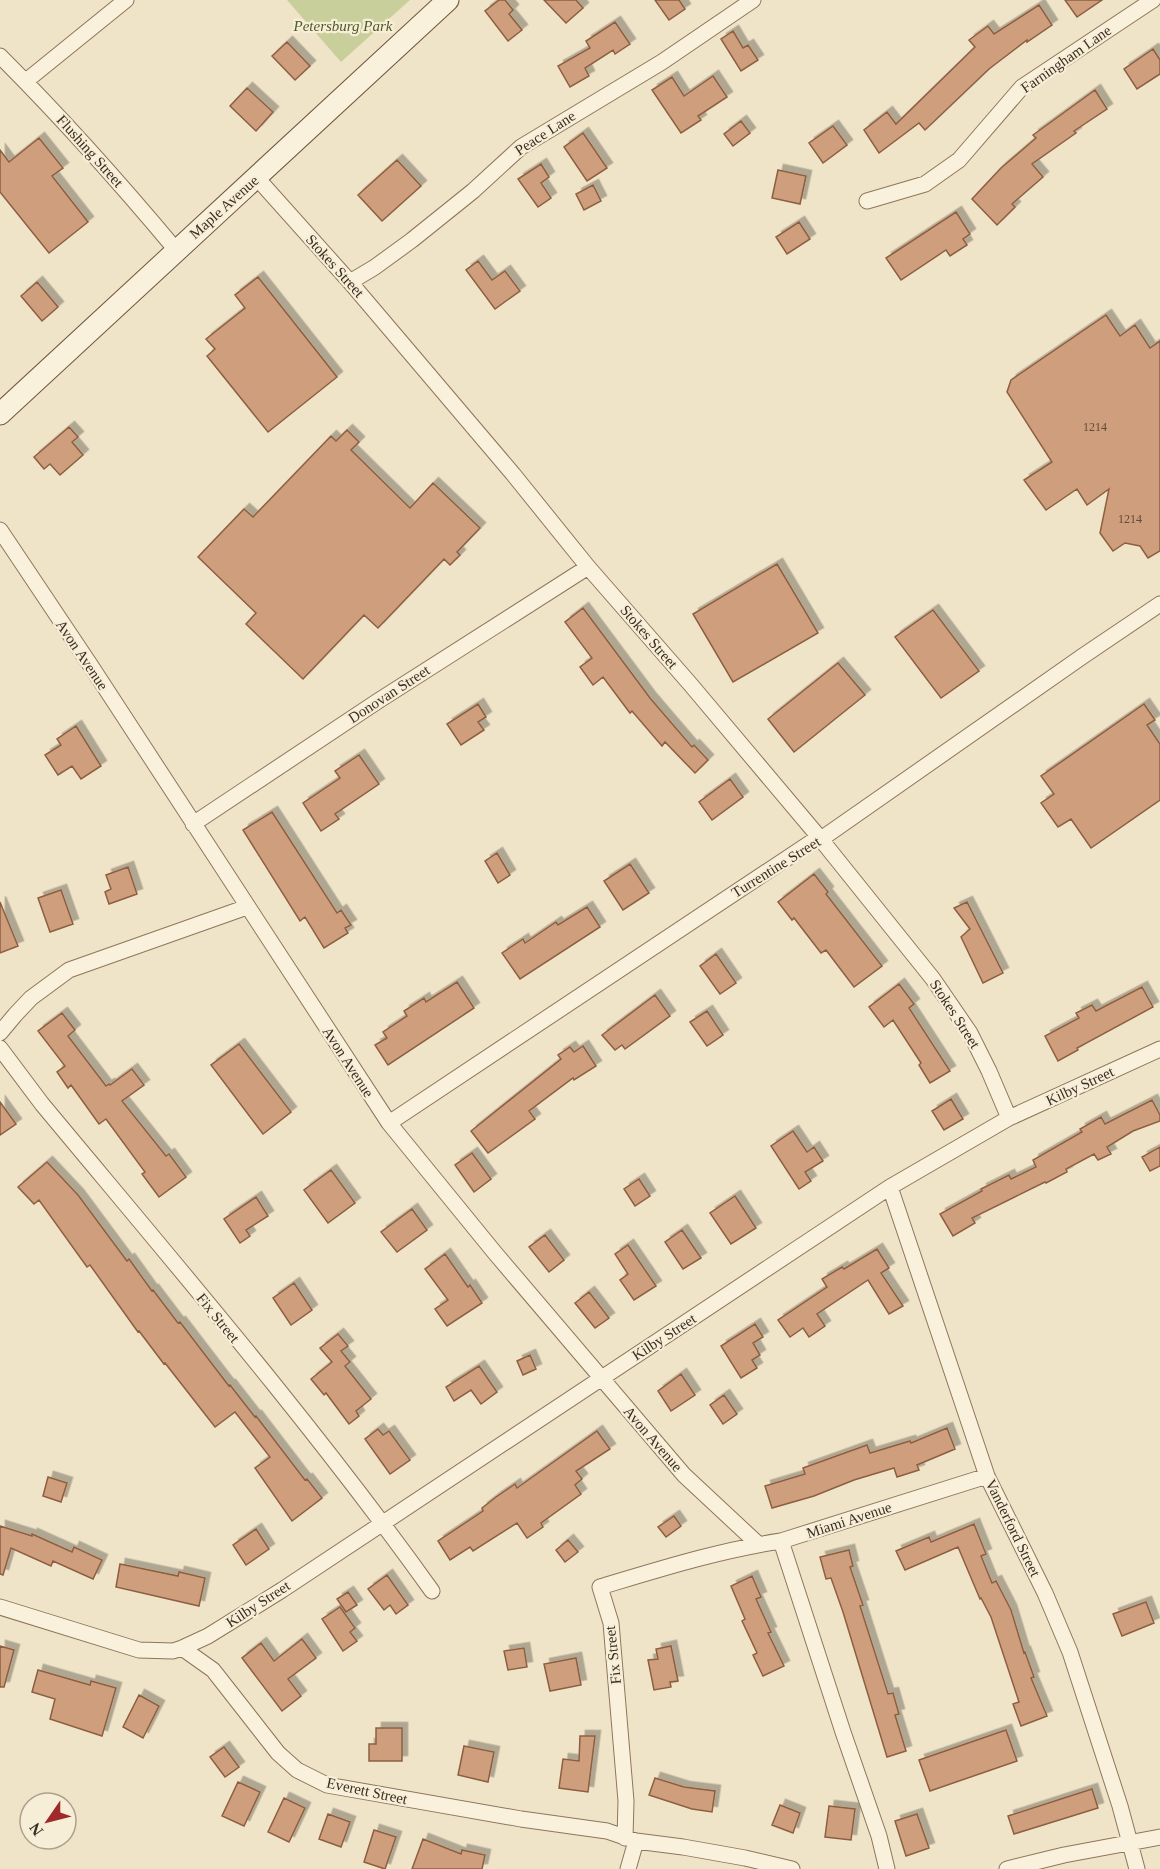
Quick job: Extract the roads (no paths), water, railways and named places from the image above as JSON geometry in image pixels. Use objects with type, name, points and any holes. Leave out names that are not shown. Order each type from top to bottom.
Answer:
[{"type":"main road","name":"Maple Avenue","points":[[0,414],[448,0]]},
{"type":"street","points":[[27,81],[126,0]]},
{"type":"street","name":"Peace Lane","points":[[350,282],[412,240],[521,147],[662,62],[753,0]]},
{"type":"street","name":"Farningham Lane","points":[[867,201],[925,184],[958,160],[1022,87],[1153,0]]},
{"type":"street","name":"Flushing Street","points":[[2,61],[27,81],[103,164],[176,250]]},
{"type":"street","name":"Stokes Street","points":[[257,178],[350,282],[513,474],[588,567],[819,837],[933,979],[959,1015],[990,1071],[1009,1118]]},
{"type":"street","name":"Avon Avenue","points":[[0,530],[91,666],[388,1124],[684,1475],[758,1544]]},
{"type":"street","name":"Donovan Street","points":[[193,824],[378,701],[588,567]]},
{"type":"street","name":"Turrentine Street","points":[[388,1124],[819,837],[824,837],[1160,604]]},
{"type":"street","points":[[0,1033],[31,998],[69,970],[247,907]]},
{"type":"street","name":"Fix Street","points":[[0,1048],[42,1104],[311,1431],[383,1522],[432,1591]]},
{"type":"street","name":"Kilby Street","points":[[182,1648],[208,1636],[890,1187],[1009,1118],[1160,1049]]},
{"type":"street","name":"Vanderford Street","points":[[890,1187],[987,1476],[1061,1628],[1120,1806],[1137,1869]]},
{"type":"street","name":"Miami Avenue","points":[[710,1556],[758,1544],[781,1541],[987,1476]]},
{"type":"street","points":[[781,1541],[879,1836],[887,1869]]},
{"type":"street","name":"Fix Street","points":[[628,1869],[631,1839],[611,1623],[600,1587],[710,1556]]},
{"type":"street","points":[[0,1606],[139,1650],[173,1651],[182,1648]]},
{"type":"street","name":"Everett Street","points":[[182,1648],[213,1670],[227,1685],[278,1753],[297,1770],[327,1785],[607,1831],[631,1839],[735,1856],[792,1869]]},
{"type":"street","points":[[1007,1869],[1160,1837]]},
{"type":"park label","name":"Petersburg Park","points":[[343,26]]}]
